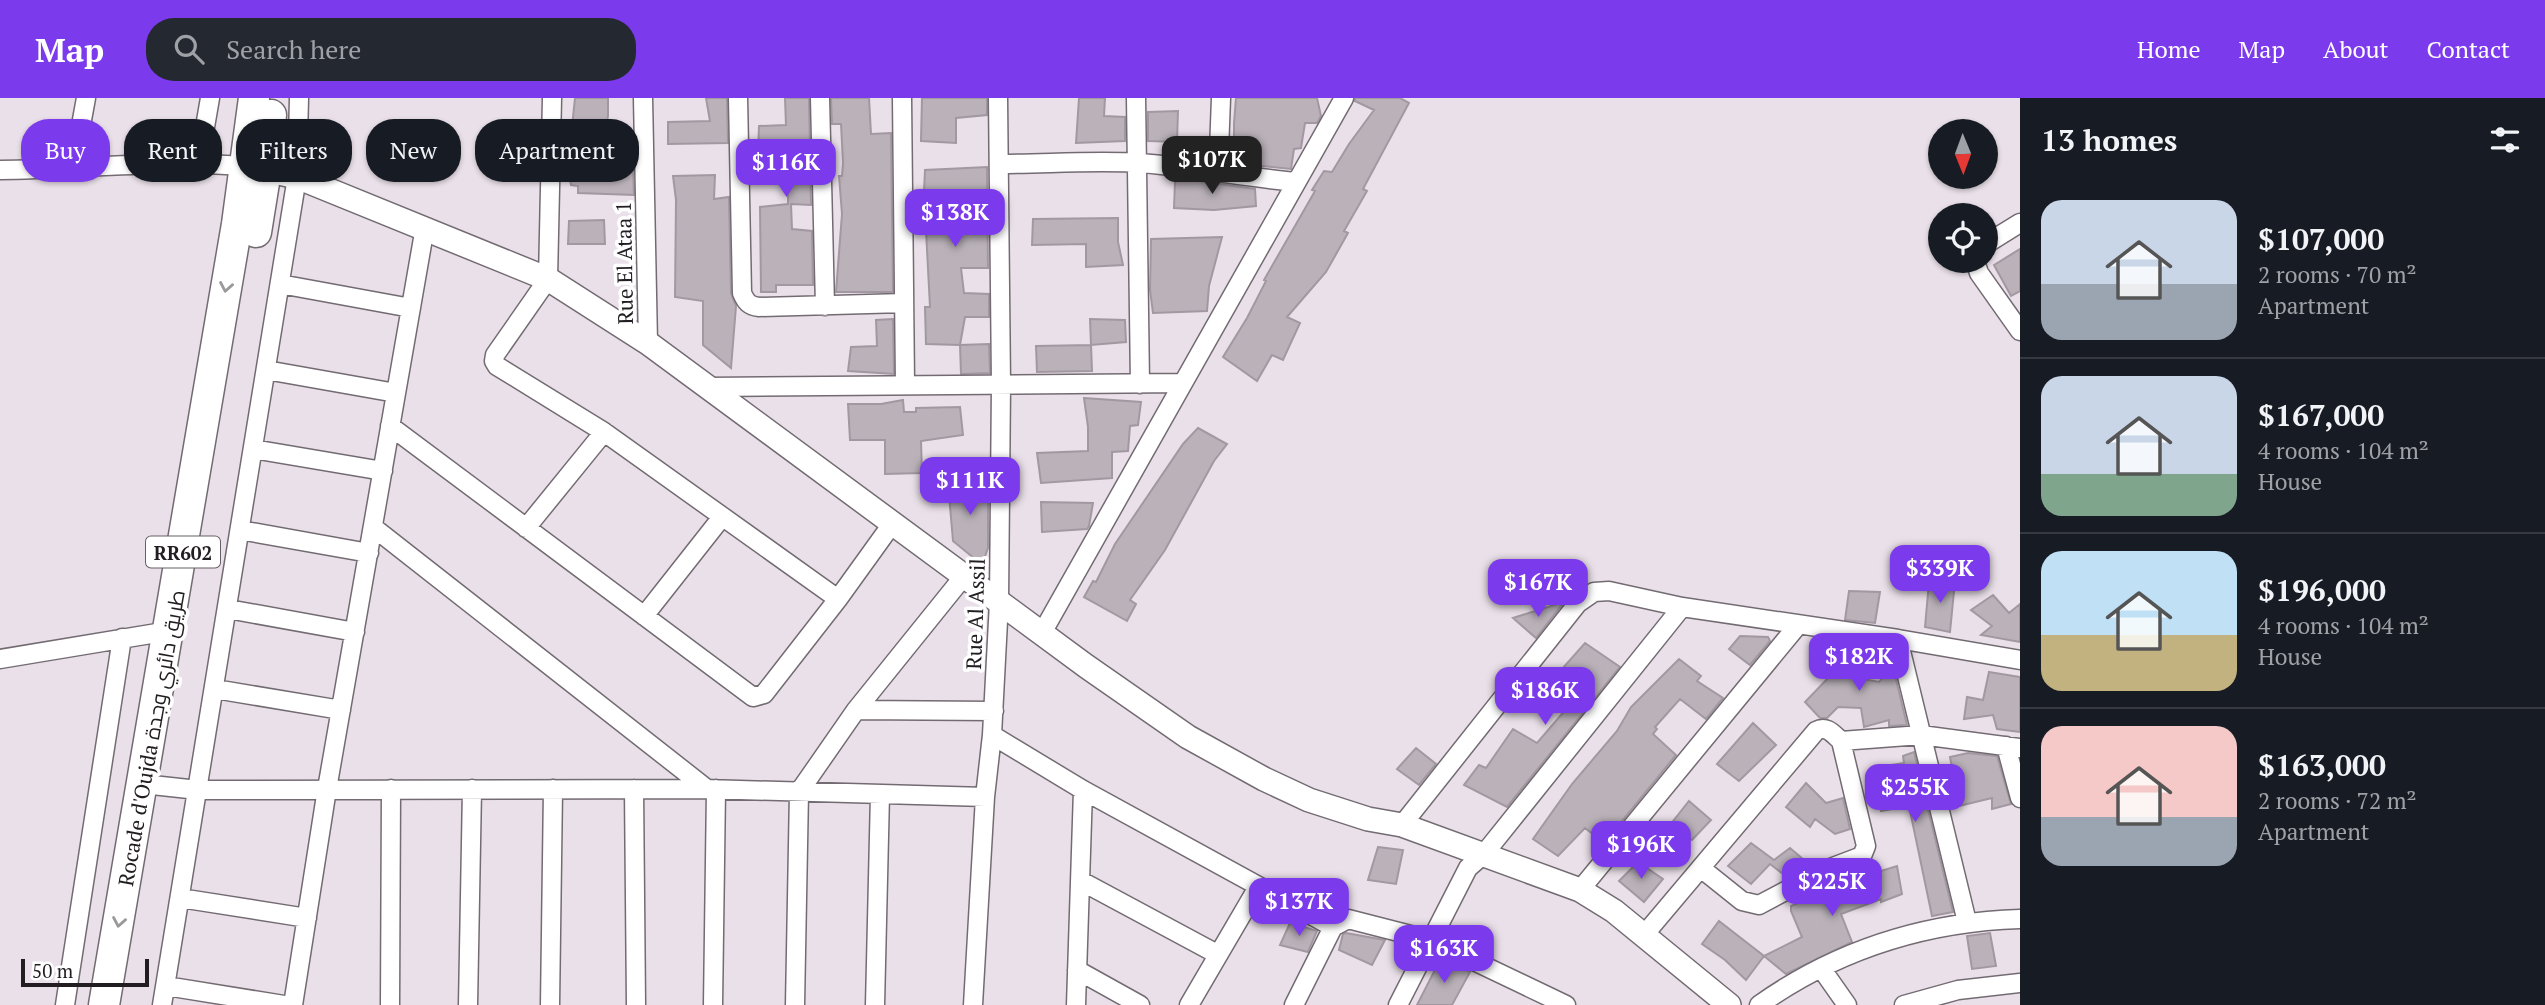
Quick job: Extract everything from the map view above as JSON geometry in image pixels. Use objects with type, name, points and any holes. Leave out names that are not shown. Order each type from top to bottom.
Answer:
[{"type":"highway","name":"Rocade d'Oujda طريق دائري وجدة","points":[[254,98],[255,119]]},
{"type":"highway","name":"Rocade d'Oujda طريق دائري وجدة","points":[[267,119],[272,98]]},
{"type":"highway","name":"Rocade d'Oujda طريق دائري وجدة","points":[[125,1005],[153,785],[169,631],[253,182]]},
{"type":"highway","name":"Rocade d'Oujda طريق دائري وجدة","points":[[104,1005],[153,785],[254,182]]},
{"type":"street","points":[[82,119],[86,98]]},
{"type":"street","points":[[206,119],[210,98]]},
{"type":"street","points":[[298,119],[299,98]]},
{"type":"street","points":[[552,98],[548,279],[495,355],[494,361],[497,366],[604,432],[838,599]]},
{"type":"street","name":"Rue El Ataa 1","points":[[643,98],[648,343]]},
{"type":"street","points":[[738,98],[742,293],[745,301],[751,306],[759,307],[904,303]]},
{"type":"street","points":[[820,98],[825,306]]},
{"type":"street","points":[[902,98],[905,384]]},
{"type":"street","name":"Rue Al Assil","points":[[973,1005],[999,602],[999,98]]},
{"type":"street","points":[[1136,98],[1140,384]]},
{"type":"street","points":[[1213,170],[1219,151],[1221,98]]},
{"type":"street","points":[[1042,633],[1344,98]]},
{"type":"street","points":[[1000,164],[1138,163],[1213,170],[1296,183]]},
{"type":"street","points":[[0,170],[21,170]]},
{"type":"street","points":[[162,1005],[296,182]]},
{"type":"street","points":[[310,182],[548,279],[648,343],[892,524],[1188,737],[1264,779],[1345,813],[1402,825],[1580,890],[1614,911],[1729,1005]]},
{"type":"street","points":[[1998,237],[2020,223]]},
{"type":"street","points":[[293,1005],[327,789],[425,227]]},
{"type":"street","points":[[1979,273],[2020,331]]},
{"type":"street","points":[[280,284],[411,308]]},
{"type":"street","points":[[266,370],[396,393]]},
{"type":"street","points":[[709,387],[1182,383]]},
{"type":"street","points":[[390,426],[747,694],[757,697],[764,694],[892,524]]},
{"type":"street","points":[[526,528],[604,432]]},
{"type":"street","points":[[254,449],[383,471]]},
{"type":"street","points":[[644,616],[722,517]]},
{"type":"street","points":[[373,527],[711,789]]},
{"type":"street","points":[[240,530],[369,553]]},
{"type":"street","points":[[795,1005],[799,792],[856,710],[964,576]]},
{"type":"street","points":[[1402,825],[1583,597],[1594,592],[1609,591],[1682,607],[2020,660]]},
{"type":"street","points":[[1398,1005],[1465,873],[1484,854],[1682,607]]},
{"type":"street","points":[[228,609],[355,632]]},
{"type":"street","points":[[1580,890],[1798,625]]},
{"type":"street","points":[[0,659],[169,631]]},
{"type":"street","points":[[65,1005],[122,638]]},
{"type":"street","points":[[1898,639],[1967,922]]},
{"type":"street","points":[[215,689],[341,710]]},
{"type":"street","points":[[856,710],[993,711]]},
{"type":"street","points":[[1644,935],[1816,731],[1822,728],[1828,730],[1841,741],[1866,846],[1862,856],[1825,870],[1759,905],[1742,901],[1702,869]]},
{"type":"street","points":[[992,735],[1083,790],[1334,926]]},
{"type":"street","points":[[1841,741],[1921,735],[2013,747],[2020,798]]},
{"type":"street","points":[[153,785],[198,790],[711,789],[985,797]]},
{"type":"street","points":[[390,1005],[391,789]]},
{"type":"street","points":[[468,1005],[472,789]]},
{"type":"street","points":[[550,1005],[553,789]]},
{"type":"street","points":[[634,789],[636,1005]]},
{"type":"street","points":[[711,789],[713,1005]]},
{"type":"street","points":[[1076,1005],[1083,790]]},
{"type":"street","points":[[875,1005],[880,794]]},
{"type":"street","points":[[1081,881],[1217,954]]},
{"type":"street","points":[[1189,1005],[1258,887]]},
{"type":"street","points":[[180,898],[307,918]]},
{"type":"street","points":[[1759,1005],[1821,968],[1873,944],[1946,925],[2020,919]]},
{"type":"street","points":[[1294,1005],[1334,926],[1342,920],[1354,920],[1430,940],[1566,1005]]},
{"type":"street","points":[[1821,968],[1847,1005]]},
{"type":"street","points":[[1077,970],[1140,1005]]},
{"type":"street","points":[[1905,1005],[1958,990],[2020,982]]},
{"type":"street","points":[[166,986],[285,1005]]},
{"type":"building","points":[[575,98],[608,98],[608,119],[573,119]]},
{"type":"building","points":[[706,98],[727,98],[728,143],[668,144],[668,122],[710,121]]},
{"type":"building","points":[[785,98],[809,98],[811,205],[791,204],[792,229],[812,231],[813,285],[776,285],[776,292],[761,292],[760,207],[788,204],[788,177],[757,178],[759,126],[786,125]]},
{"type":"building","points":[[831,98],[869,98],[871,134],[891,133],[893,292],[836,292],[842,214],[839,176],[842,176],[843,163],[841,124],[832,124]]},
{"type":"building","points":[[922,98],[987,98],[987,115],[956,118],[956,143],[921,141]]},
{"type":"building","points":[[1079,98],[1105,98],[1104,116],[1125,117],[1125,141],[1076,143]]},
{"type":"building","points":[[1236,98],[1317,98],[1321,116],[1317,123],[1305,123],[1301,148],[1294,149],[1291,169],[1234,163]]},
{"type":"building","points":[[1355,98],[1400,98],[1409,103],[1363,189],[1367,191],[1344,231],[1348,233],[1326,272],[1287,317],[1300,323],[1283,360],[1272,355],[1257,381],[1223,357],[1315,191],[1312,190],[1324,171],[1332,172],[1374,110],[1355,101]]},
{"type":"building","points":[[1178,111],[1177,142],[1148,141],[1148,112]]},
{"type":"building","points":[[987,167],[988,268],[961,268],[964,293],[989,294],[989,317],[965,317],[960,345],[926,344],[925,307],[930,307],[925,170]]},
{"type":"building","points":[[715,175],[714,199],[729,197],[731,293],[736,306],[731,368],[703,345],[703,301],[675,297],[676,200],[673,176]]},
{"type":"building","points":[[1175,181],[1198,181],[1255,189],[1256,206],[1214,210],[1174,208]]},
{"type":"building","points":[[571,182],[634,182],[634,195],[578,193],[578,186],[571,185]]},
{"type":"building","points":[[1118,218],[1118,242],[1123,265],[1086,267],[1086,244],[1032,245],[1033,219]]},
{"type":"building","points":[[604,220],[605,244],[568,244],[569,221]]},
{"type":"building","points":[[1222,237],[1209,286],[1207,311],[1153,313],[1150,290],[1151,239]]},
{"type":"building","points":[[2020,249],[2020,291],[2011,296],[1998,272],[1998,263]]},
{"type":"building","points":[[893,319],[894,374],[848,371],[851,347],[877,346],[876,320]]},
{"type":"building","points":[[1090,319],[1125,320],[1126,342],[1091,345]]},
{"type":"building","points":[[989,344],[990,373],[961,374],[960,345]]},
{"type":"building","points":[[1091,345],[1092,371],[1037,372],[1036,346]]},
{"type":"building","points":[[1084,398],[1141,402],[1138,425],[1130,426],[1128,451],[1112,452],[1112,478],[1041,483],[1037,453],[1088,451]]},
{"type":"building","points":[[903,400],[904,412],[916,412],[916,408],[960,407],[963,435],[921,441],[922,473],[885,474],[885,440],[850,440],[848,404],[881,404]]},
{"type":"building","points":[[1198,428],[1227,444],[1214,461],[1165,550],[1130,600],[1136,604],[1127,621],[1084,597],[1093,581],[1096,582],[1115,544],[1183,444]]},
{"type":"building","points":[[948,483],[988,484],[988,548],[984,559],[975,559],[953,541]]},
{"type":"building","points":[[1041,502],[1093,503],[1089,526],[1087,529],[1042,532]]},
{"type":"building","points":[[1955,581],[1950,632],[1925,627],[1929,582]]},
{"type":"building","points":[[1849,591],[1880,592],[1875,623],[1845,620]]},
{"type":"building","points":[[1993,595],[2009,613],[2020,604],[2020,642],[1981,635],[1992,626],[1971,610]]},
{"type":"building","points":[[1564,602],[1536,638],[1513,618]]},
{"type":"building","points":[[1740,636],[1768,637],[1770,641],[1750,665],[1729,649]]},
{"type":"building","points":[[1585,643],[1620,667],[1507,807],[1464,785],[1479,765],[1486,768],[1513,729],[1537,743],[1567,708],[1539,695]]},
{"type":"building","points":[[1838,649],[1863,652],[1858,678],[1879,682],[1893,667],[1907,725],[1889,726],[1889,720],[1864,727],[1861,708],[1838,707],[1827,718],[1820,718],[1805,702],[1832,674]]},
{"type":"building","points":[[1679,659],[1701,676],[1697,681],[1723,698],[1706,719],[1680,699],[1655,727],[1657,729],[1653,734],[1676,755],[1604,843],[1585,828],[1558,856],[1533,839],[1572,784],[1617,731],[1631,707]]},
{"type":"building","points":[[1989,672],[2020,677],[2020,732],[1997,729],[1993,715],[1964,719],[1967,697],[1983,700]]},
{"type":"building","points":[[1753,723],[1776,745],[1739,781],[1717,764]]},
{"type":"building","points":[[1416,748],[1436,764],[1419,785],[1397,769]]},
{"type":"building","points":[[1914,752],[1953,912],[1932,916],[1909,806],[1881,811],[1871,768],[1904,763],[1903,756]]},
{"type":"building","points":[[1968,753],[1997,756],[2011,804],[1992,809],[1992,798],[1959,806],[1950,757]]},
{"type":"building","points":[[1806,783],[1826,803],[1843,798],[1850,829],[1835,834],[1815,819],[1810,827],[1786,807]]},
{"type":"building","points":[[1689,801],[1711,820],[1692,840],[1670,825]]},
{"type":"building","points":[[1751,843],[1774,860],[1790,848],[1810,865],[1787,877],[1770,864],[1751,884],[1728,866]]},
{"type":"building","points":[[1378,847],[1403,850],[1396,884],[1368,880]]},
{"type":"building","points":[[1638,862],[1663,879],[1644,902],[1619,881]]},
{"type":"building","points":[[1897,866],[1902,894],[1841,914],[1852,942],[1786,974],[1764,956],[1802,937],[1791,906]]},
{"type":"building","points":[[1719,921],[1764,956],[1746,980],[1725,960],[1702,944]]},
{"type":"building","points":[[1290,923],[1317,931],[1308,952],[1280,945]]},
{"type":"building","points":[[1990,933],[1996,966],[1972,969],[1967,936]]},
{"type":"building","points":[[1343,934],[1385,940],[1372,965],[1339,950]]},
{"type":"building","points":[[1441,958],[1470,972],[1452,1005],[1417,1005]]}]
